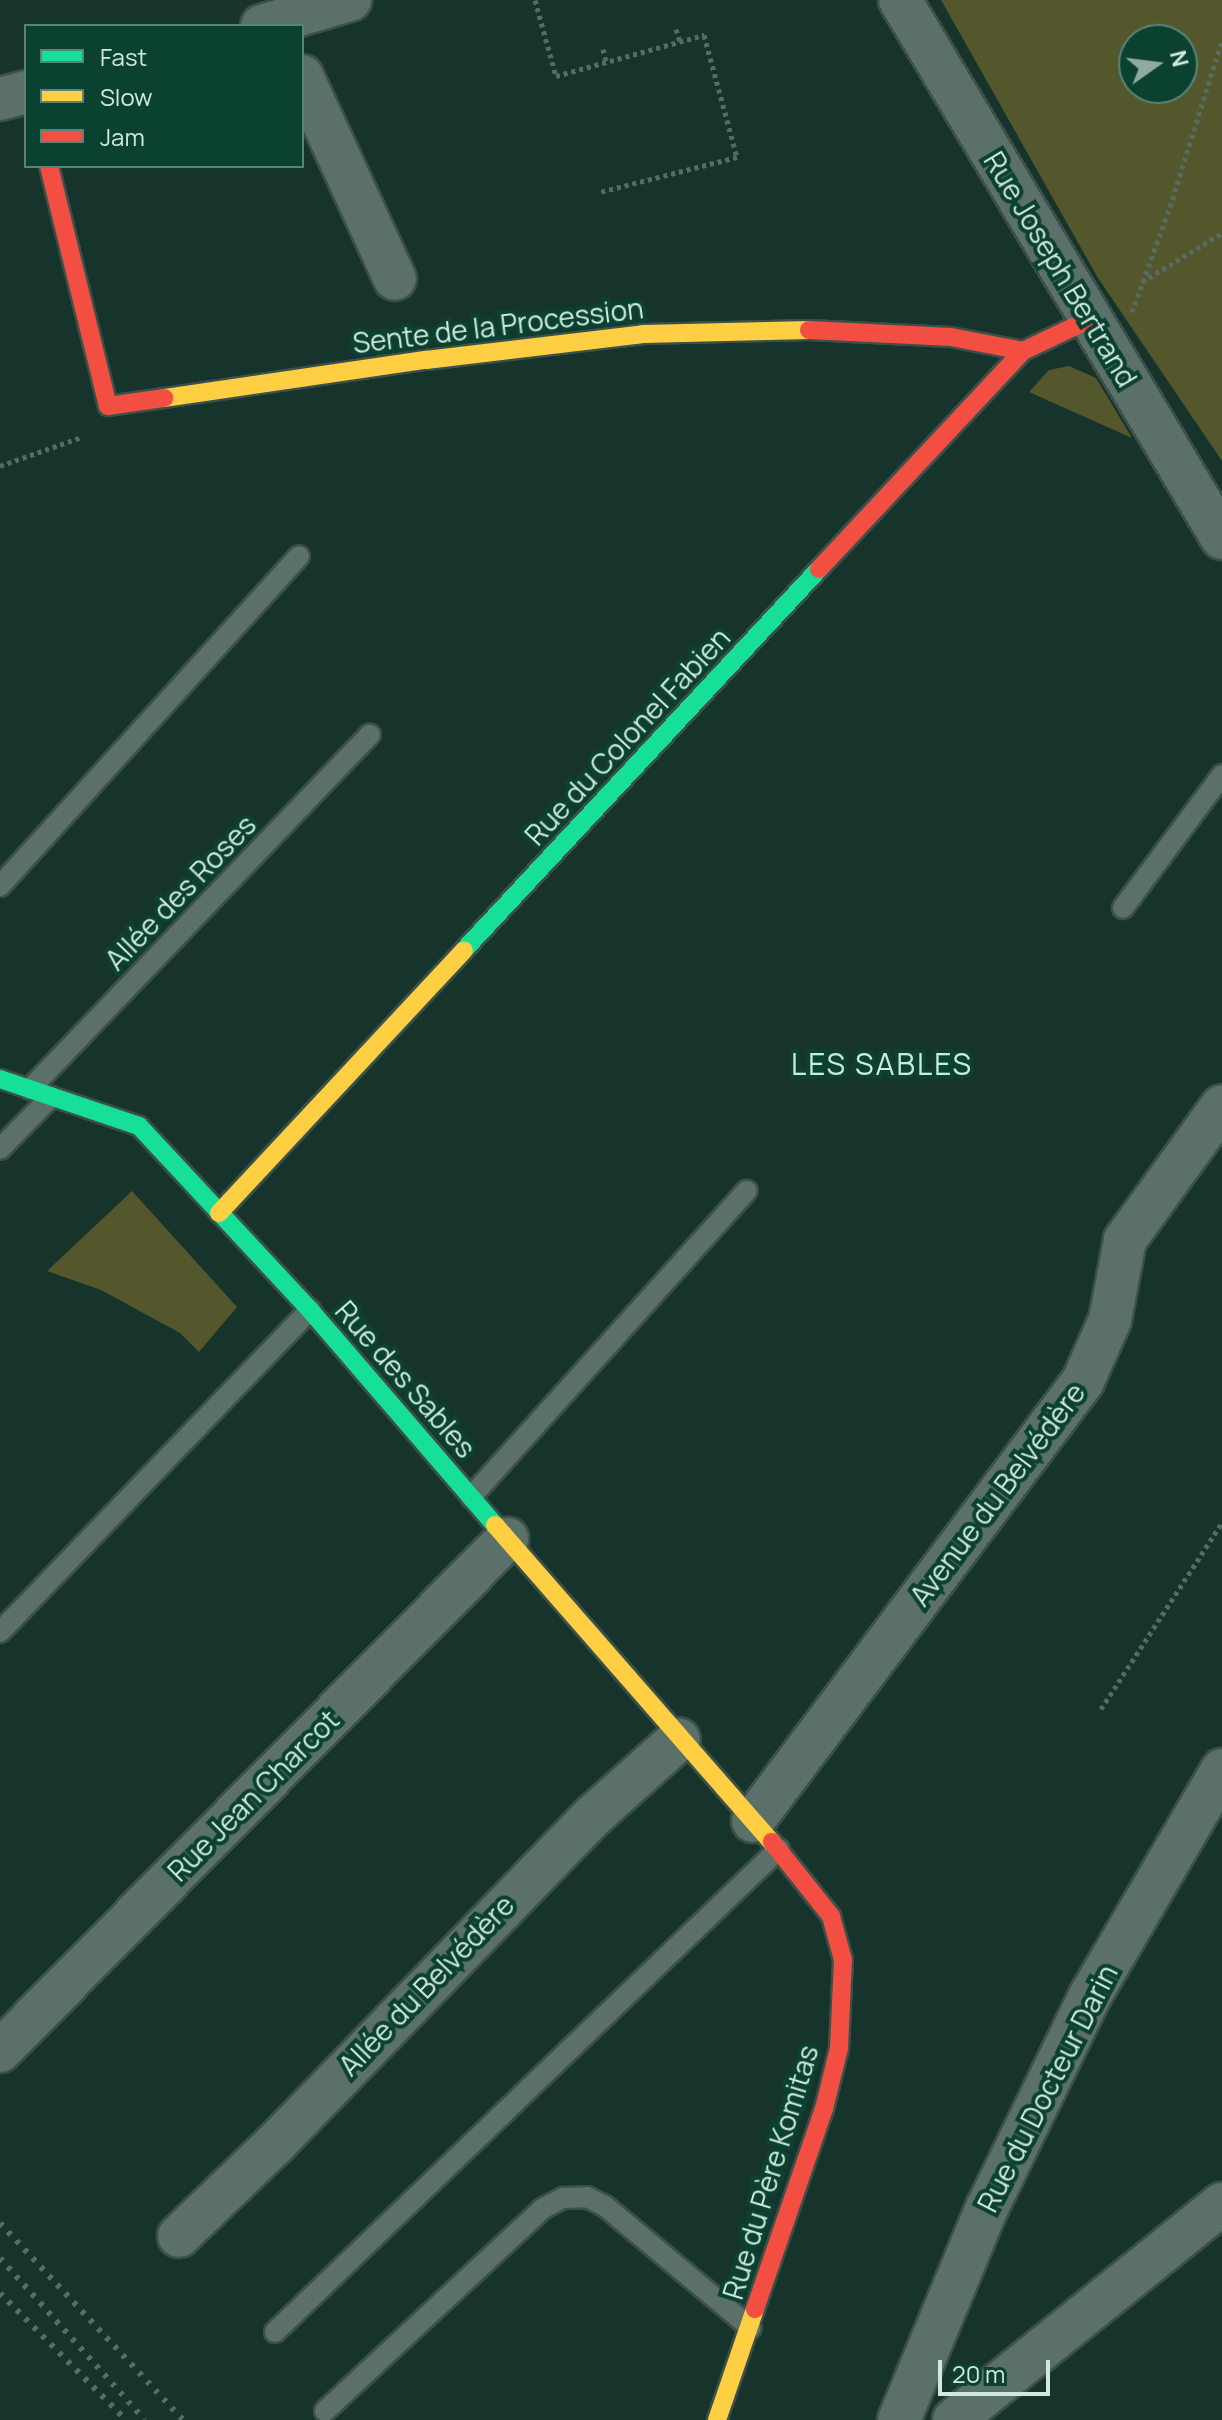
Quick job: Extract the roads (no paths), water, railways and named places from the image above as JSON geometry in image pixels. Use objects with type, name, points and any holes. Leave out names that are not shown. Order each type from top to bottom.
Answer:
[{"type":"street","points":[[275,24],[350,0]]},
{"type":"street","name":"Rue Joseph Bertrand","points":[[900,0],[1109,319],[1222,538]]},
{"type":"street","points":[[304,80],[395,279]]},
{"type":"street","points":[[0,99],[24,93]]},
{"type":"street","name":"Sente de la Procession","points":[[49,168],[108,406],[426,360],[643,334],[830,331],[951,337],[1023,351]]},
{"type":"street","name":"Rue du Colonel Fabien","points":[[219,1213],[1023,351],[1109,319]]},
{"type":"street","name":"Rue des Sables","points":[[0,1079],[139,1126],[310,1310],[721,1784]]},
{"type":"street","name":"Avenue du Belvédère","points":[[766,1835],[1083,1381],[1110,1320],[1125,1240],[1222,1106]]},
{"type":"street","name":"Rue Jean Charcot","points":[[0,2051],[507,1539]]},
{"type":"street","name":"Allée du Belvédère","points":[[179,2236],[276,2143],[593,1816],[679,1739]]},
{"type":"street","name":"Rue du Docteur Darin","points":[[899,2420],[987,2208],[1090,1996],[1222,1770]]},
{"type":"street","name":"Rue du Père Komitas","points":[[717,2420],[824,2109],[843,2015],[843,1960],[834,1926],[821,1900],[721,1784]]},
{"type":"street","points":[[954,2420],[1222,2204]]},
{"type":"lane","points":[[0,886],[299,556]]},
{"type":"lane","name":"Allée des Roses","points":[[30,1089],[370,735]]},
{"type":"lane","points":[[1123,908],[1222,775]]},
{"type":"lane","points":[[0,1149],[51,1097]]},
{"type":"lane","points":[[471,1497],[747,1191]]},
{"type":"lane","points":[[0,1632],[310,1310]]},
{"type":"lane","points":[[275,2332],[766,1835]]},
{"type":"lane","points":[[325,2411],[542,2209],[563,2198],[587,2197],[605,2206],[751,2328]]},
{"type":"railway","points":[[0,2223],[183,2420]]},
{"type":"railway","points":[[0,2258],[145,2420]]},
{"type":"railway","points":[[0,2293],[126,2420]]},
{"type":"district","name":"LES SABLES","points":[[882,1064]]}]
